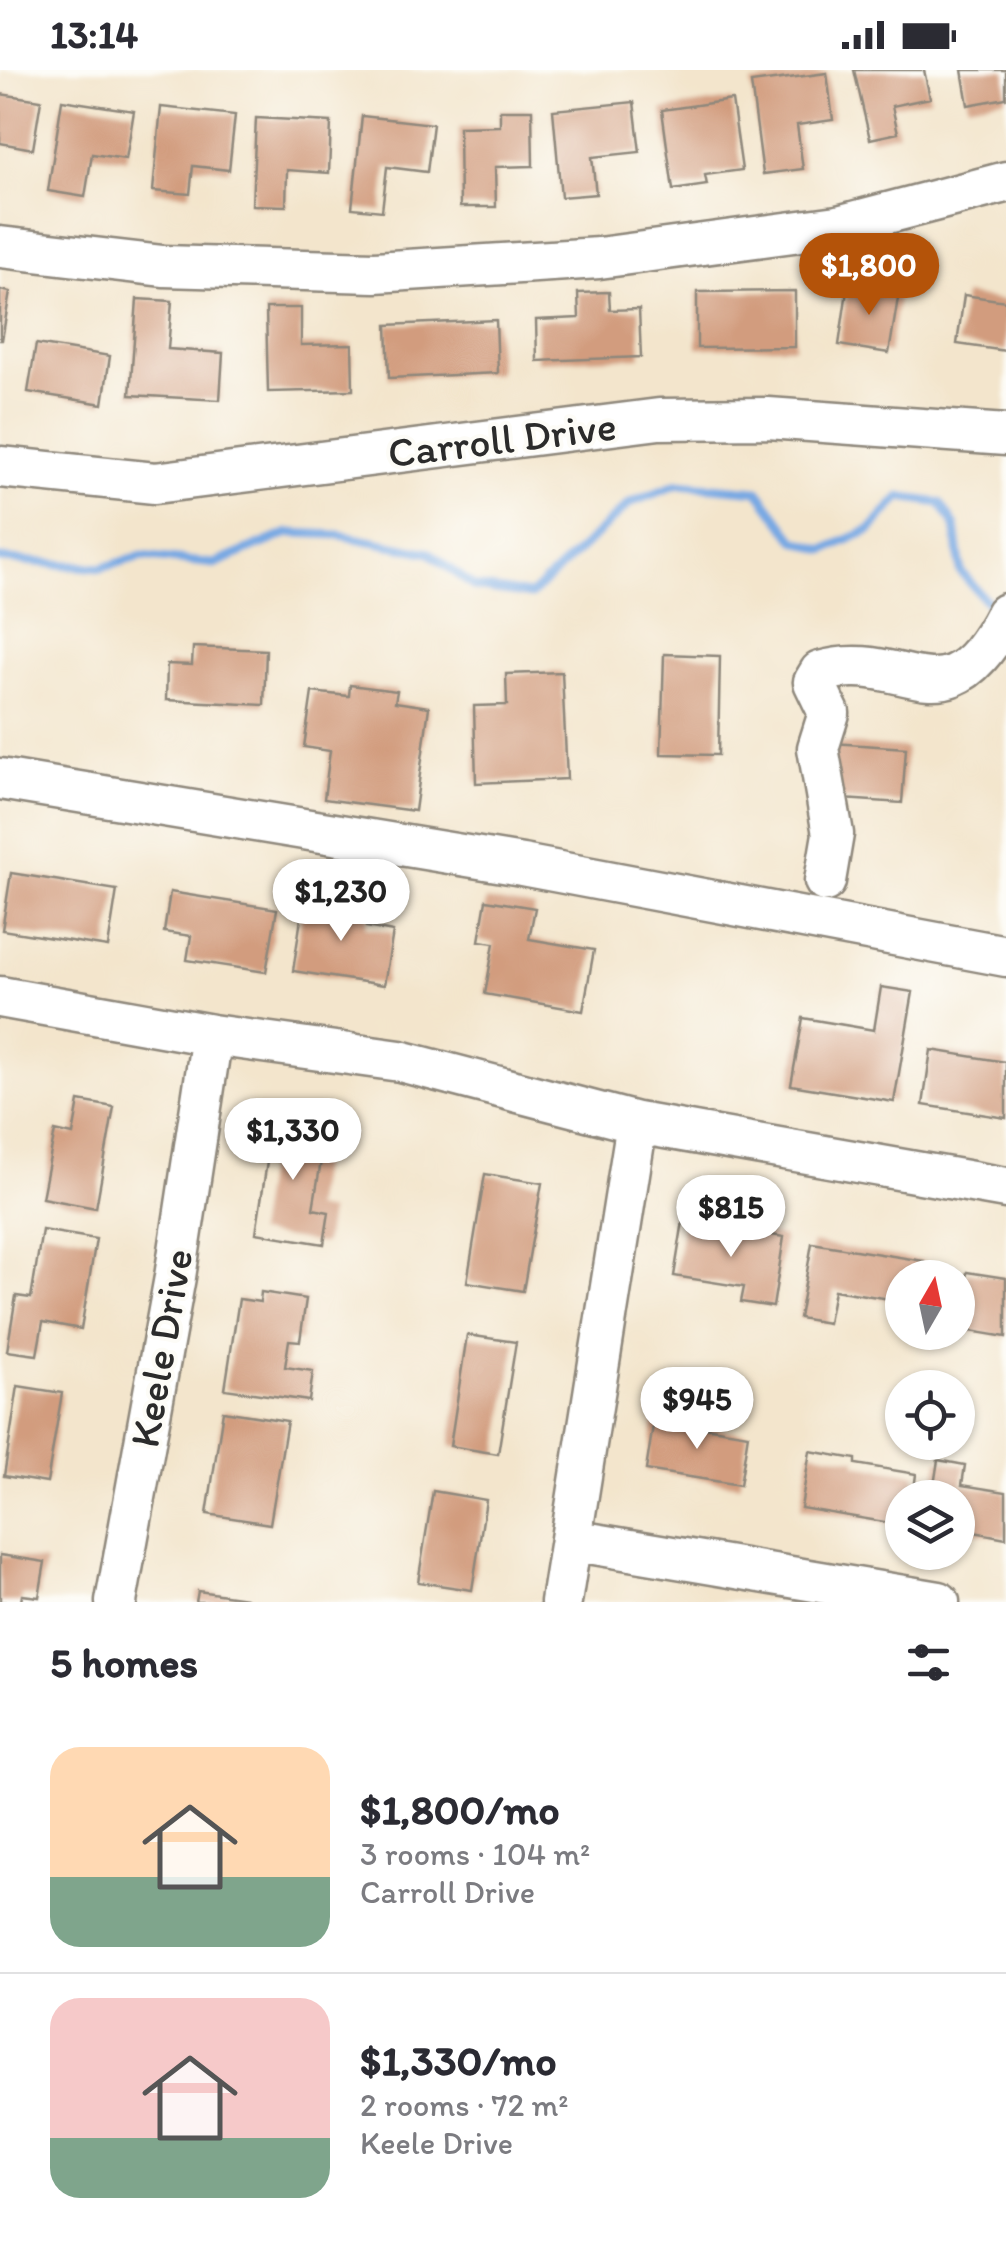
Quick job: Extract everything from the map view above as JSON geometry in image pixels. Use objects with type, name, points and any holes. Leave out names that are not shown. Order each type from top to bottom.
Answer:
[{"type":"street","points":[[0,247],[164,266],[375,272],[599,258],[838,226],[1006,182]]},
{"type":"street","name":"Carroll Drive","points":[[0,466],[155,483],[660,419],[768,418],[1006,434]]},
{"type":"street","points":[[825,881],[834,834],[818,748],[829,713],[814,682],[820,672],[862,666],[926,680],[950,678],[970,665],[1000,626]]},
{"type":"street","points":[[0,779],[522,865],[1006,956]]},
{"type":"street","points":[[0,996],[212,1034],[400,1061],[636,1123],[1006,1188]]},
{"type":"street","name":"Keele Drive","points":[[116,1602],[175,1277],[212,1034]]},
{"type":"street","points":[[561,1602],[636,1123]]},
{"type":"street","points":[[570,1540],[939,1602]]},
{"type":"building","points":[[854,70],[924,70],[930,98],[892,106],[898,133],[870,139]]},
{"type":"building","points":[[962,70],[1006,70],[1006,98],[968,105]]},
{"type":"building","points":[[827,73],[833,120],[797,125],[803,169],[763,174],[751,83]]},
{"type":"building","points":[[0,94],[41,100],[33,149],[0,143]]},
{"type":"building","points":[[62,100],[134,111],[126,159],[92,154],[85,197],[48,191]]},
{"type":"building","points":[[732,100],[742,170],[705,175],[707,185],[673,190],[662,110]]},
{"type":"building","points":[[634,102],[640,152],[592,157],[596,194],[561,197],[553,110]]},
{"type":"building","points":[[161,107],[235,115],[229,170],[193,166],[190,194],[153,191]]},
{"type":"building","points":[[500,110],[532,110],[533,166],[495,167],[496,207],[460,207],[459,127],[500,126]]},
{"type":"building","points":[[362,116],[433,124],[427,172],[387,167],[382,211],[352,208]]},
{"type":"building","points":[[256,118],[331,122],[329,173],[287,170],[286,206],[252,205]]},
{"type":"building","points":[[848,284],[899,292],[889,353],[839,345]]},
{"type":"building","points":[[0,290],[10,292],[2,340],[0,340]]},
{"type":"building","points":[[795,291],[795,347],[697,348],[697,292]]},
{"type":"building","points":[[609,292],[610,310],[639,309],[641,357],[537,361],[536,320],[579,318],[578,293]]},
{"type":"building","points":[[964,295],[1006,301],[1006,351],[957,344]]},
{"type":"building","points":[[137,299],[172,301],[168,349],[223,353],[220,400],[130,395]]},
{"type":"building","points":[[266,308],[301,308],[301,345],[352,344],[353,390],[268,392]]},
{"type":"building","points":[[496,320],[498,373],[389,378],[387,325]]},
{"type":"building","points":[[36,344],[110,356],[103,404],[28,392]]},
{"type":"building","points":[[193,647],[266,650],[264,705],[166,700],[167,664],[192,665]]},
{"type":"building","points":[[664,654],[720,656],[718,755],[661,754]]},
{"type":"building","points":[[562,672],[567,779],[476,783],[474,706],[507,705],[506,674]]},
{"type":"building","points":[[350,685],[397,691],[395,702],[429,707],[415,811],[324,799],[330,751],[304,747],[312,692],[349,696]]},
{"type":"building","points":[[832,743],[906,748],[902,803],[828,798]]},
{"type":"building","points":[[11,873],[117,890],[108,947],[2,930]]},
{"type":"building","points":[[170,892],[277,909],[266,972],[187,960],[191,936],[164,932]]},
{"type":"building","points":[[304,899],[369,910],[366,927],[393,932],[384,985],[293,971]]},
{"type":"building","points":[[486,900],[535,908],[529,939],[594,950],[583,1011],[485,994],[494,943],[479,941]]},
{"type":"building","points":[[881,987],[913,992],[894,1102],[791,1085],[803,1018],[874,1030]]},
{"type":"building","points":[[931,1050],[1006,1062],[1006,1118],[923,1105]]},
{"type":"building","points":[[79,1101],[114,1107],[96,1208],[42,1198],[55,1131],[73,1135]]},
{"type":"building","points":[[274,1117],[327,1125],[313,1209],[329,1212],[324,1244],[256,1233]]},
{"type":"building","points":[[485,1174],[542,1183],[523,1291],[467,1282]]},
{"type":"building","points":[[683,1221],[784,1237],[773,1307],[741,1302],[744,1287],[674,1276]]},
{"type":"building","points":[[42,1230],[96,1239],[81,1329],[43,1322],[37,1355],[7,1351],[16,1296],[31,1298]]},
{"type":"building","points":[[812,1243],[918,1260],[885,1260],[885,1298],[834,1290],[828,1323],[799,1318]]},
{"type":"building","points":[[975,1273],[1006,1278],[1006,1337],[975,1332]]},
{"type":"building","points":[[261,1292],[306,1299],[300,1341],[289,1340],[285,1367],[313,1371],[309,1401],[225,1389],[239,1299],[260,1302]]},
{"type":"building","points":[[467,1335],[516,1342],[498,1454],[450,1446]]},
{"type":"building","points":[[18,1386],[62,1393],[47,1483],[4,1476]]},
{"type":"building","points":[[223,1411],[287,1421],[270,1524],[207,1514]]},
{"type":"building","points":[[654,1419],[748,1434],[740,1485],[646,1470]]},
{"type":"building","points":[[810,1451],[916,1474],[915,1480],[885,1480],[885,1522],[801,1508]]},
{"type":"building","points":[[938,1460],[965,1465],[963,1480],[935,1480]]},
{"type":"building","points":[[975,1487],[1006,1492],[1006,1538],[975,1532]]},
{"type":"building","points":[[433,1491],[486,1500],[472,1590],[418,1582]]},
{"type":"building","points":[[0,1555],[45,1562],[39,1597],[22,1595],[21,1602],[0,1602]]},
{"type":"building","points":[[198,1591],[246,1598],[245,1602],[196,1602]]},
{"type":"waterway","points":[[0,559],[101,568],[142,556],[214,564],[289,533],[339,535],[430,553],[474,587],[531,595],[630,503],[678,484],[758,491],[795,540],[824,550],[870,530],[900,497],[940,503],[955,526],[961,572],[994,610]]}]
